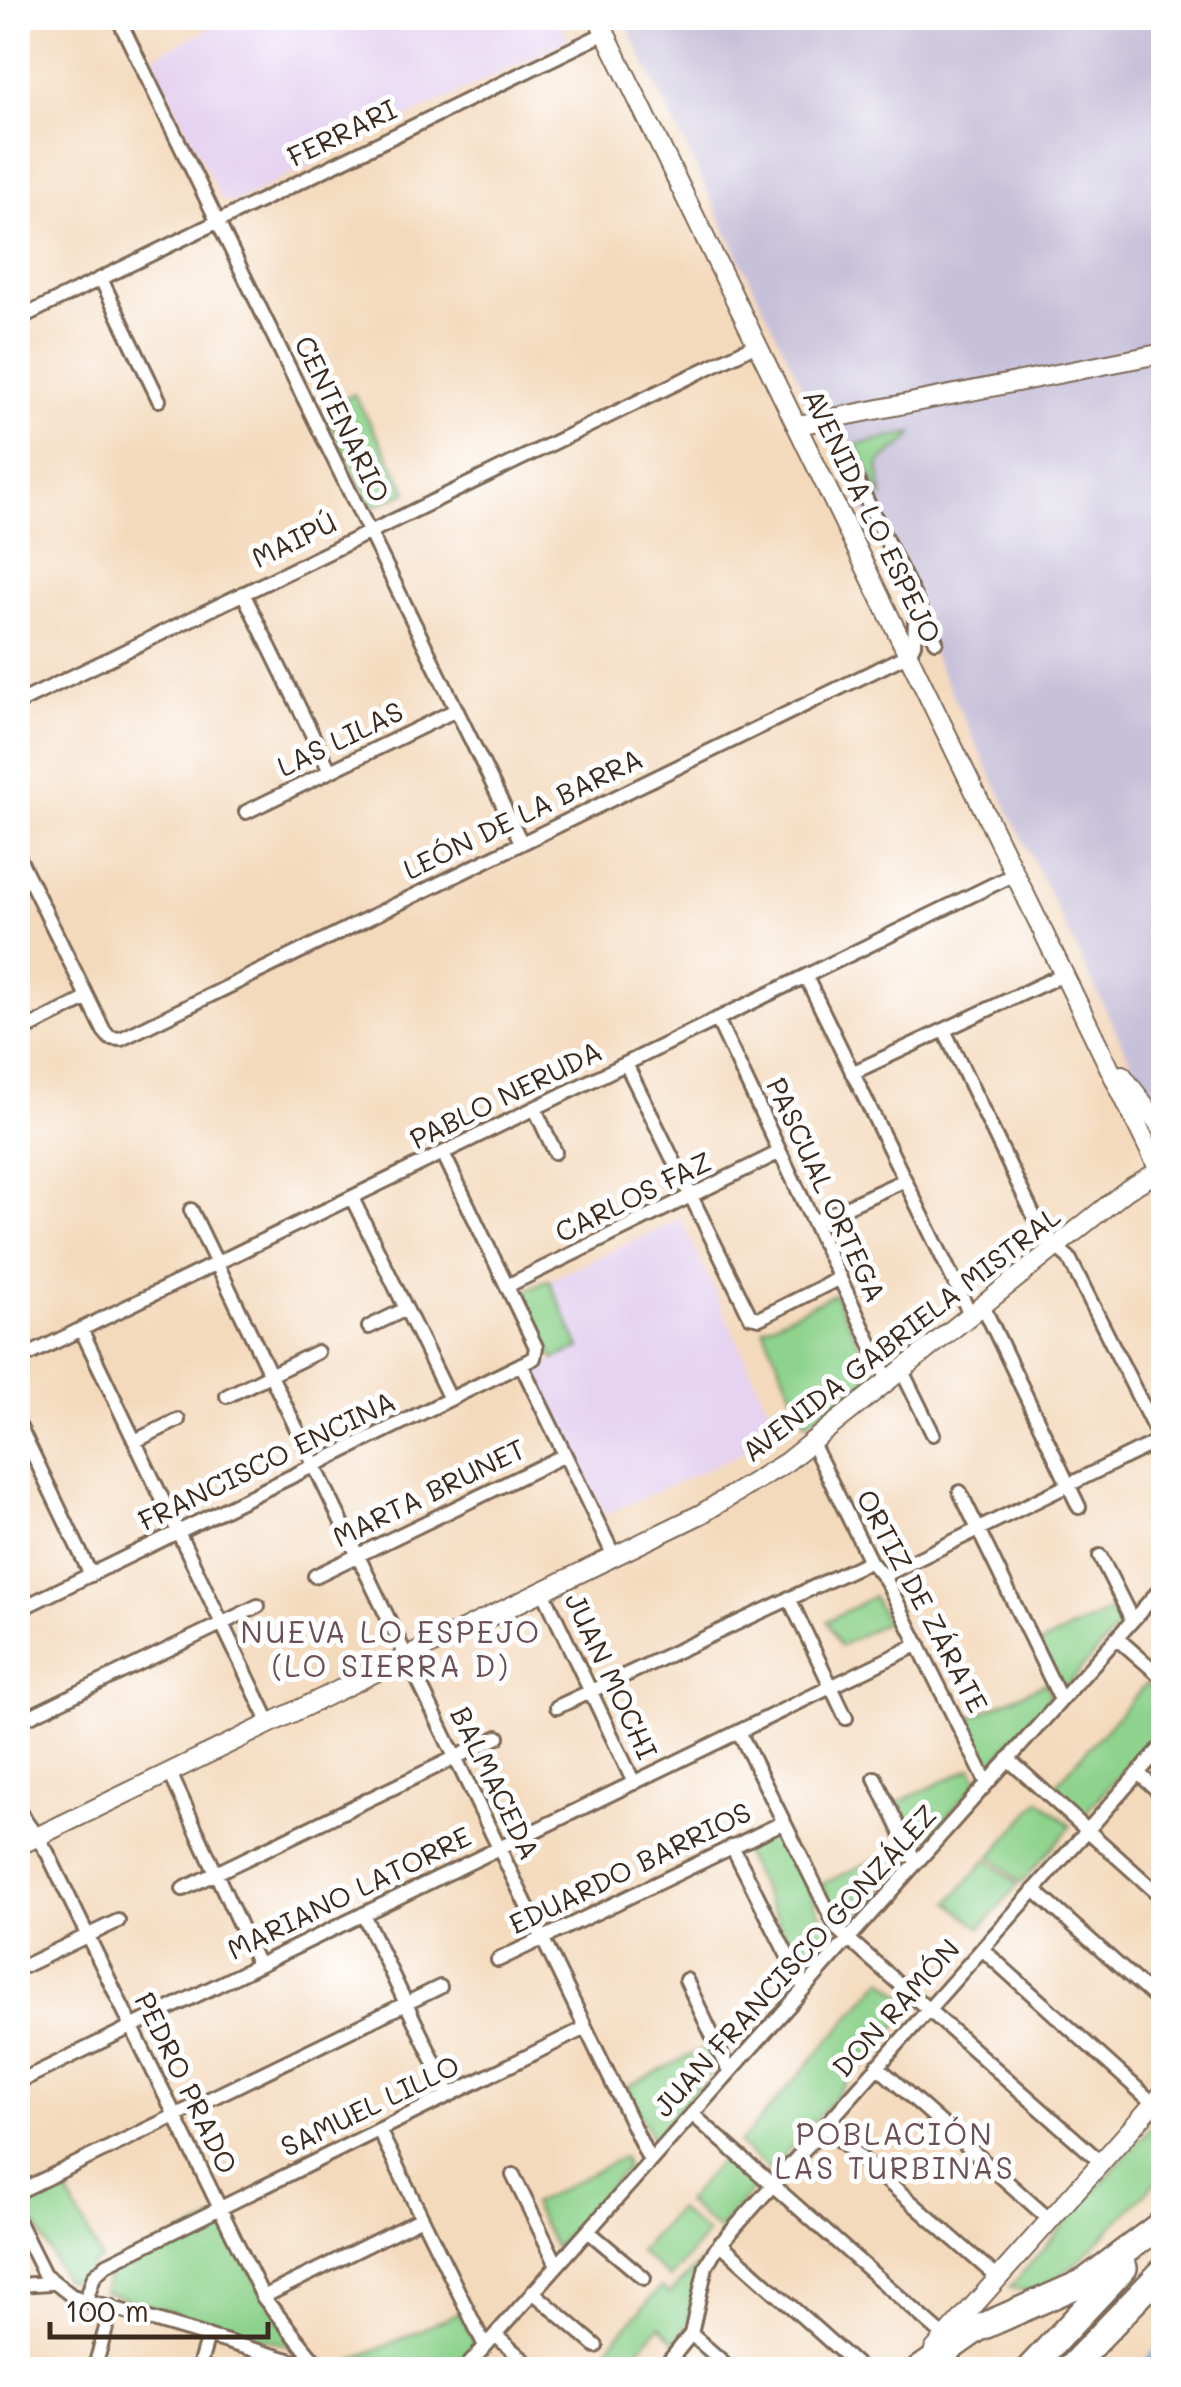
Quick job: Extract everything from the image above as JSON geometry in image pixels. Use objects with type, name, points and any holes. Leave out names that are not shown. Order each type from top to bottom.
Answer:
[{"type":"highway","points":[[918,2370],[976,2329],[1084,2282],[1164,2225]]},
{"type":"highway","points":[[1028,2370],[1164,2225]]},
{"type":"highway","points":[[1068,2370],[1164,2270]]},
{"type":"main road","name":"AVENIDA LO ESPEJO","points":[[601,25],[1162,1172]]},
{"type":"main road","points":[[798,425],[1164,352]]},
{"type":"main road","name":"AVENIDA LO ESPEJO","points":[[1097,1040],[1164,1131]]},
{"type":"main road","name":"AVENIDA GABRIELA MISTRAL","points":[[26,1842],[742,1492],[812,1443],[1127,1190],[1162,1172]]},
{"type":"main road","points":[[918,2370],[1158,2098]]},
{"type":"street","name":"CENTENARIO","points":[[118,18],[521,842]]},
{"type":"street","name":"FERRARI","points":[[18,319],[218,222],[601,25]]},
{"type":"street","points":[[101,278],[159,400]]},
{"type":"street","name":"MAIPÚ","points":[[18,703],[755,344]]},
{"type":"street","name":"AVENIDA LO ESPEJO","points":[[831,420],[936,641]]},
{"type":"street","points":[[243,593],[330,771]]},
{"type":"street","points":[[909,654],[914,644],[916,600]]},
{"type":"street","name":"LEÓN DE LA BARRA","points":[[88,998],[104,1032],[110,1038],[126,1038],[909,654]]},
{"type":"street","name":"LAS LILAS","points":[[246,812],[456,710]]},
{"type":"street","points":[[18,856],[88,998],[18,1032]]},
{"type":"street","name":"PABLO NERUDA","points":[[18,1360],[1015,874]]},
{"type":"street","points":[[852,1073],[1064,974]]},
{"type":"street","points":[[806,976],[904,1180],[1079,1507]]},
{"type":"street","name":"PASCUAL ORTEGA","points":[[718,1020],[840,1278],[933,1434]]},
{"type":"street","points":[[883,1576],[1162,1439],[1069,1258],[1043,1235],[944,1030]]},
{"type":"street","points":[[626,1064],[750,1316],[760,1318],[840,1278]]},
{"type":"street","points":[[535,1109],[555,1152]]},
{"type":"street","name":"CARLOS FAZ","points":[[507,1286],[780,1152]]},
{"type":"street","points":[[443,1154],[507,1286]]},
{"type":"street","points":[[813,1222],[904,1180]]},
{"type":"street","points":[[352,1198],[450,1399]]},
{"type":"street","name":"BALMACEDA","points":[[191,1210],[650,2161]]},
{"type":"street","name":"FRANCISCO ENCINA","points":[[18,1610],[537,1354],[507,1286]]},
{"type":"street","points":[[369,1327],[406,1309]]},
{"type":"street","points":[[81,1330],[270,1724]]},
{"type":"street","points":[[227,1396],[317,1352]]},
{"type":"street","points":[[521,1364],[614,1556]]},
{"type":"street","points":[[134,1441],[178,1420]]},
{"type":"street","points":[[18,1423],[91,1575]]},
{"type":"street","name":"ORTIZ DE ZÁRATE","points":[[812,1443],[870,1561],[883,1576],[919,1644],[987,1783]]},
{"type":"street","name":"MARTA BRUNET","points":[[315,1576],[565,1455]]},
{"type":"street","points":[[960,1492],[1061,1700]]},
{"type":"street","points":[[1100,1556],[1132,1620]]},
{"type":"street","points":[[557,1706],[870,1561]]},
{"type":"street","name":"JUAN FRANCISCO GONZÁLEZ","points":[[464,2370],[1164,1586]]},
{"type":"street","name":"JUAN MOCHI","points":[[543,1591],[634,1783]]},
{"type":"street","points":[[789,1598],[846,1718]]},
{"type":"street","points":[[18,1722],[258,1606]]},
{"type":"street","points":[[1116,1638],[1164,1679]]},
{"type":"street","name":"MARIANO LATORRE","points":[[18,2082],[919,1644]]},
{"type":"street","points":[[739,1732],[837,1930],[1101,2162]]},
{"type":"street","points":[[183,1889],[498,1737]]},
{"type":"street","name":"DON RAMÓN","points":[[662,2370],[691,2334],[706,2266],[720,2244],[1164,1744]]},
{"type":"street","points":[[1008,1759],[1164,1900]]},
{"type":"street","points":[[170,1773],[258,1965]]},
{"type":"street","points":[[1138,1773],[1164,1796]]},
{"type":"street","points":[[874,1778],[916,1863]]},
{"type":"street","name":"PEDRO PRADO","points":[[18,1810],[26,1842],[46,1852],[262,2296],[322,2370]]},
{"type":"street","name":"EDUARDO BARRIOS","points":[[498,1960],[784,1822]]},
{"type":"street","points":[[732,1846],[804,1988]]},
{"type":"street","points":[[1034,1890],[1164,2006]]},
{"type":"street","points":[[363,1914],[450,2095]]},
{"type":"street","points":[[18,1969],[118,1921]]},
{"type":"street","points":[[982,1949],[1158,2098]]},
{"type":"street","points":[[686,1980],[729,2071]]},
{"type":"street","points":[[18,2192],[440,1987]]},
{"type":"street","name":"SAMUEL LILLO","points":[[86,2300],[94,2276],[106,2264],[585,2028]]},
{"type":"street","points":[[878,2066],[1050,2220]]},
{"type":"street","points":[[692,2114],[945,2337]]},
{"type":"street","points":[[824,2126],[998,2278]]},
{"type":"street","points":[[379,2130],[490,2341],[536,2370]]},
{"type":"street","points":[[513,2175],[557,2265]]},
{"type":"street","points":[[262,2296],[422,2218]]},
{"type":"street","points":[[18,2222],[51,2283],[72,2296],[322,2370]]},
{"type":"street","points":[[588,2230],[644,2278]]},
{"type":"street","points":[[720,2244],[862,2370]]},
{"type":"street","points":[[18,2285],[51,2283]]},
{"type":"street","points":[[533,2292],[596,2346]]},
{"type":"street","points":[[94,2370],[112,2308]]},
{"type":"street","points":[[691,2334],[732,2370]]},
{"type":"street","points":[[198,2370],[208,2336]]},
{"type":"shaded area","points":[[232,18],[558,18],[569,39],[233,203],[221,199],[151,57]]},
{"type":"shaded area","points":[[623,18],[1163,18],[1163,1115],[1137,1074]]},
{"type":"shaded area","points":[[681,1219],[781,1435],[605,1515],[533,1372],[580,1347],[549,1280]]},
{"type":"green space","points":[[354,394],[408,492],[371,508],[323,408]]},
{"type":"green space","points":[[913,433],[878,465],[883,499],[856,445]]},
{"type":"green space","points":[[549,1280],[580,1348],[554,1359],[523,1292]]},
{"type":"green space","points":[[834,1294],[875,1375],[806,1423],[763,1328]]},
{"type":"green space","points":[[873,1597],[886,1622],[840,1646],[827,1621]]},
{"type":"green space","points":[[1119,1607],[1125,1619],[1061,1692],[1039,1644]]},
{"type":"green space","points":[[1045,1683],[1051,1696],[988,1768],[965,1720]]},
{"type":"green space","points":[[1146,1684],[1163,1700],[1163,1726],[1082,1816],[1052,1789]]},
{"type":"green space","points":[[972,1768],[978,1781],[915,1853],[892,1805]]},
{"type":"green space","points":[[1040,1800],[1071,1826],[1021,1883],[991,1856]]},
{"type":"green space","points":[[781,1830],[830,1934],[803,1968],[742,1850]]},
{"type":"green space","points":[[902,1847],[908,1859],[845,1932],[822,1884]]},
{"type":"green space","points":[[987,1859],[1018,1885],[981,1928],[950,1902]]},
{"type":"green space","points":[[883,1979],[914,2006],[770,2171],[739,2144]]},
{"type":"green space","points":[[707,2047],[716,2067],[653,2140],[627,2087]]},
{"type":"green space","points":[[1163,2113],[1163,2175],[1075,2265],[1033,2292],[1010,2287]]},
{"type":"green space","points":[[724,2156],[757,2184],[718,2230],[685,2202]]},
{"type":"green space","points":[[623,2157],[626,2168],[555,2248],[532,2204]]},
{"type":"green space","points":[[63,2184],[101,2259],[91,2265],[84,2286],[64,2280],[25,2203]]},
{"type":"green space","points":[[677,2209],[707,2234],[670,2278],[639,2252]]},
{"type":"green space","points":[[218,2218],[299,2349],[103,2292],[111,2269]]},
{"type":"green space","points":[[701,2262],[688,2325],[674,2341],[660,2326],[620,2369],[588,2370],[661,2287],[669,2294]]},
{"type":"green space","points":[[460,2312],[475,2344],[451,2369],[371,2369],[348,2363]]},
{"type":"waterway","points":[[1138,2370],[1164,2344]]},
{"type":"district","name":"NUEVA LO ESPEJO (LO SIERRA D)","points":[[391,1650]]},
{"type":"district","name":"POBLACIÓN LAS TURBINAS","points":[[895,2152]]}]
